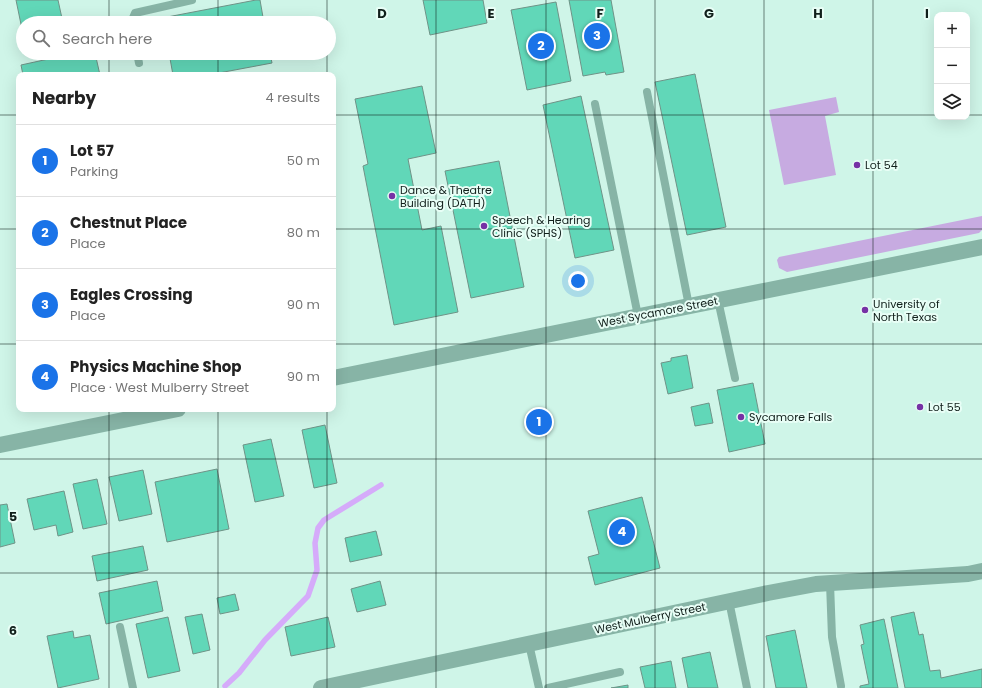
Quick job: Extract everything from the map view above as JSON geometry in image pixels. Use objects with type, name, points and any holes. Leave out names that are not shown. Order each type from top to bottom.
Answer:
[{"type":"street","name":"West Sycamore Street","points":[[336,377],[982,246]]},
{"type":"street","points":[[0,445],[163,412]]},
{"type":"street","name":"West Mulberry Street","points":[[321,688],[729,601],[816,584],[914,576],[968,574],[982,571]]},
{"type":"lane","points":[[134,16],[135,13],[192,0]]},
{"type":"lane","points":[[647,92],[690,306]]},
{"type":"lane","points":[[595,104],[638,316]]},
{"type":"lane","points":[[718,300],[735,378]]},
{"type":"lane","points":[[830,583],[832,637],[841,686]]},
{"type":"lane","points":[[729,601],[747,688]]},
{"type":"lane","points":[[120,627],[133,688]]},
{"type":"lane","points":[[529,644],[539,688]]},
{"type":"lane","points":[[548,688],[620,672]]},
{"type":"shaded area","points":[[836,97],[839,112],[825,116],[836,175],[784,185],[769,110]]},
{"type":"shaded area","points":[[982,216],[982,230],[979,233],[787,272],[779,268],[777,260],[779,257]]},
{"type":"building","points":[[16,0],[58,0],[61,16],[19,16]]},
{"type":"building","points":[[260,0],[263,16],[172,16]]},
{"type":"building","points":[[423,0],[483,0],[487,23],[430,35]]},
{"type":"building","points":[[569,0],[611,0],[624,72],[606,75],[605,72],[583,76]]},
{"type":"building","points":[[556,2],[571,81],[527,90],[511,10]]},
{"type":"building","points":[[44,60],[97,60],[99,72],[22,72],[21,65]]},
{"type":"building","points":[[170,60],[271,60],[272,63],[224,72],[172,72]]},
{"type":"building","points":[[695,74],[726,227],[687,235],[655,82]]},
{"type":"building","name":"Dance & Theatre Building (DATH)","points":[[422,86],[436,153],[408,159],[422,230],[441,226],[458,312],[394,325],[363,166],[368,164],[355,99]]},
{"type":"building","points":[[581,96],[614,250],[575,258],[543,105]]},
{"type":"building","name":"Speech & Hearing Clinic (SPHS)","points":[[499,161],[524,287],[471,298],[445,171]]},
{"type":"building","points":[[687,355],[693,388],[668,394],[661,363],[671,361],[671,358]]},
{"type":"building","name":"Sycamore Falls","points":[[753,383],[765,444],[729,452],[717,390]]},
{"type":"building","points":[[709,403],[713,423],[695,426],[691,407]]},
{"type":"building","points":[[325,425],[337,483],[314,488],[302,430]]},
{"type":"building","points":[[271,439],[284,496],[255,502],[243,445]]},
{"type":"building","points":[[217,469],[229,529],[167,542],[155,482]]},
{"type":"building","points":[[143,470],[152,514],[119,521],[109,477]]},
{"type":"building","points":[[97,479],[107,524],[83,529],[73,484]]},
{"type":"building","points":[[64,491],[73,532],[58,536],[56,525],[34,530],[27,499]]},
{"type":"building","points":[[642,497],[660,568],[595,585],[588,557],[599,554],[588,511]]},
{"type":"building","points":[[7,504],[15,543],[0,547],[0,505]]},
{"type":"building","points":[[376,531],[382,555],[350,562],[345,538]]},
{"type":"building","points":[[143,546],[148,570],[97,581],[92,556]]},
{"type":"building","points":[[157,581],[163,611],[106,624],[99,593]]},
{"type":"building","points":[[380,581],[386,605],[357,612],[351,589]]},
{"type":"building","points":[[235,594],[239,610],[220,614],[217,598]]},
{"type":"building","points":[[914,612],[919,635],[923,634],[930,671],[940,670],[941,678],[982,669],[982,688],[905,688],[891,617]]},
{"type":"building","points":[[202,614],[210,650],[193,654],[185,617]]},
{"type":"building","points":[[168,617],[180,671],[148,678],[136,624]]},
{"type":"building","points":[[328,617],[335,647],[291,656],[285,627]]},
{"type":"building","points":[[884,619],[898,688],[860,688],[860,686],[869,684],[861,645],[864,644],[860,625]]},
{"type":"building","points":[[795,630],[807,688],[776,688],[766,636]]},
{"type":"building","points":[[73,631],[74,638],[90,635],[99,679],[58,688],[47,636]]},
{"type":"building","points":[[710,652],[718,688],[688,688],[682,658]]},
{"type":"building","points":[[671,661],[676,688],[645,688],[640,667]]},
{"type":"building","points":[[628,685],[628,688],[611,688]]},
{"type":"waterway","points":[[225,686],[239,673],[265,640],[308,596],[317,570],[315,543],[318,528],[324,520],[381,485]]},
{"type":"place","name":"Eagles Crossing","points":[[597,36]]},
{"type":"place","name":"Chestnut Place","points":[[541,46]]},
{"type":"place","name":"Lot 54","points":[[857,165]]},
{"type":"place","name":"Dance & Theatre Building (DATH)","points":[[392,196]]},
{"type":"place","name":"Speech & Hearing Clinic (SPHS)","points":[[484,226]]},
{"type":"place","name":"University of North Texas","points":[[865,310]]},
{"type":"place","name":"Lot 55","points":[[920,407]]},
{"type":"place","name":"Sycamore Falls","points":[[741,417]]},
{"type":"place","name":"Lot 57","points":[[539,422]]},
{"type":"place","name":"Physics Machine Shop","points":[[622,532]]}]
